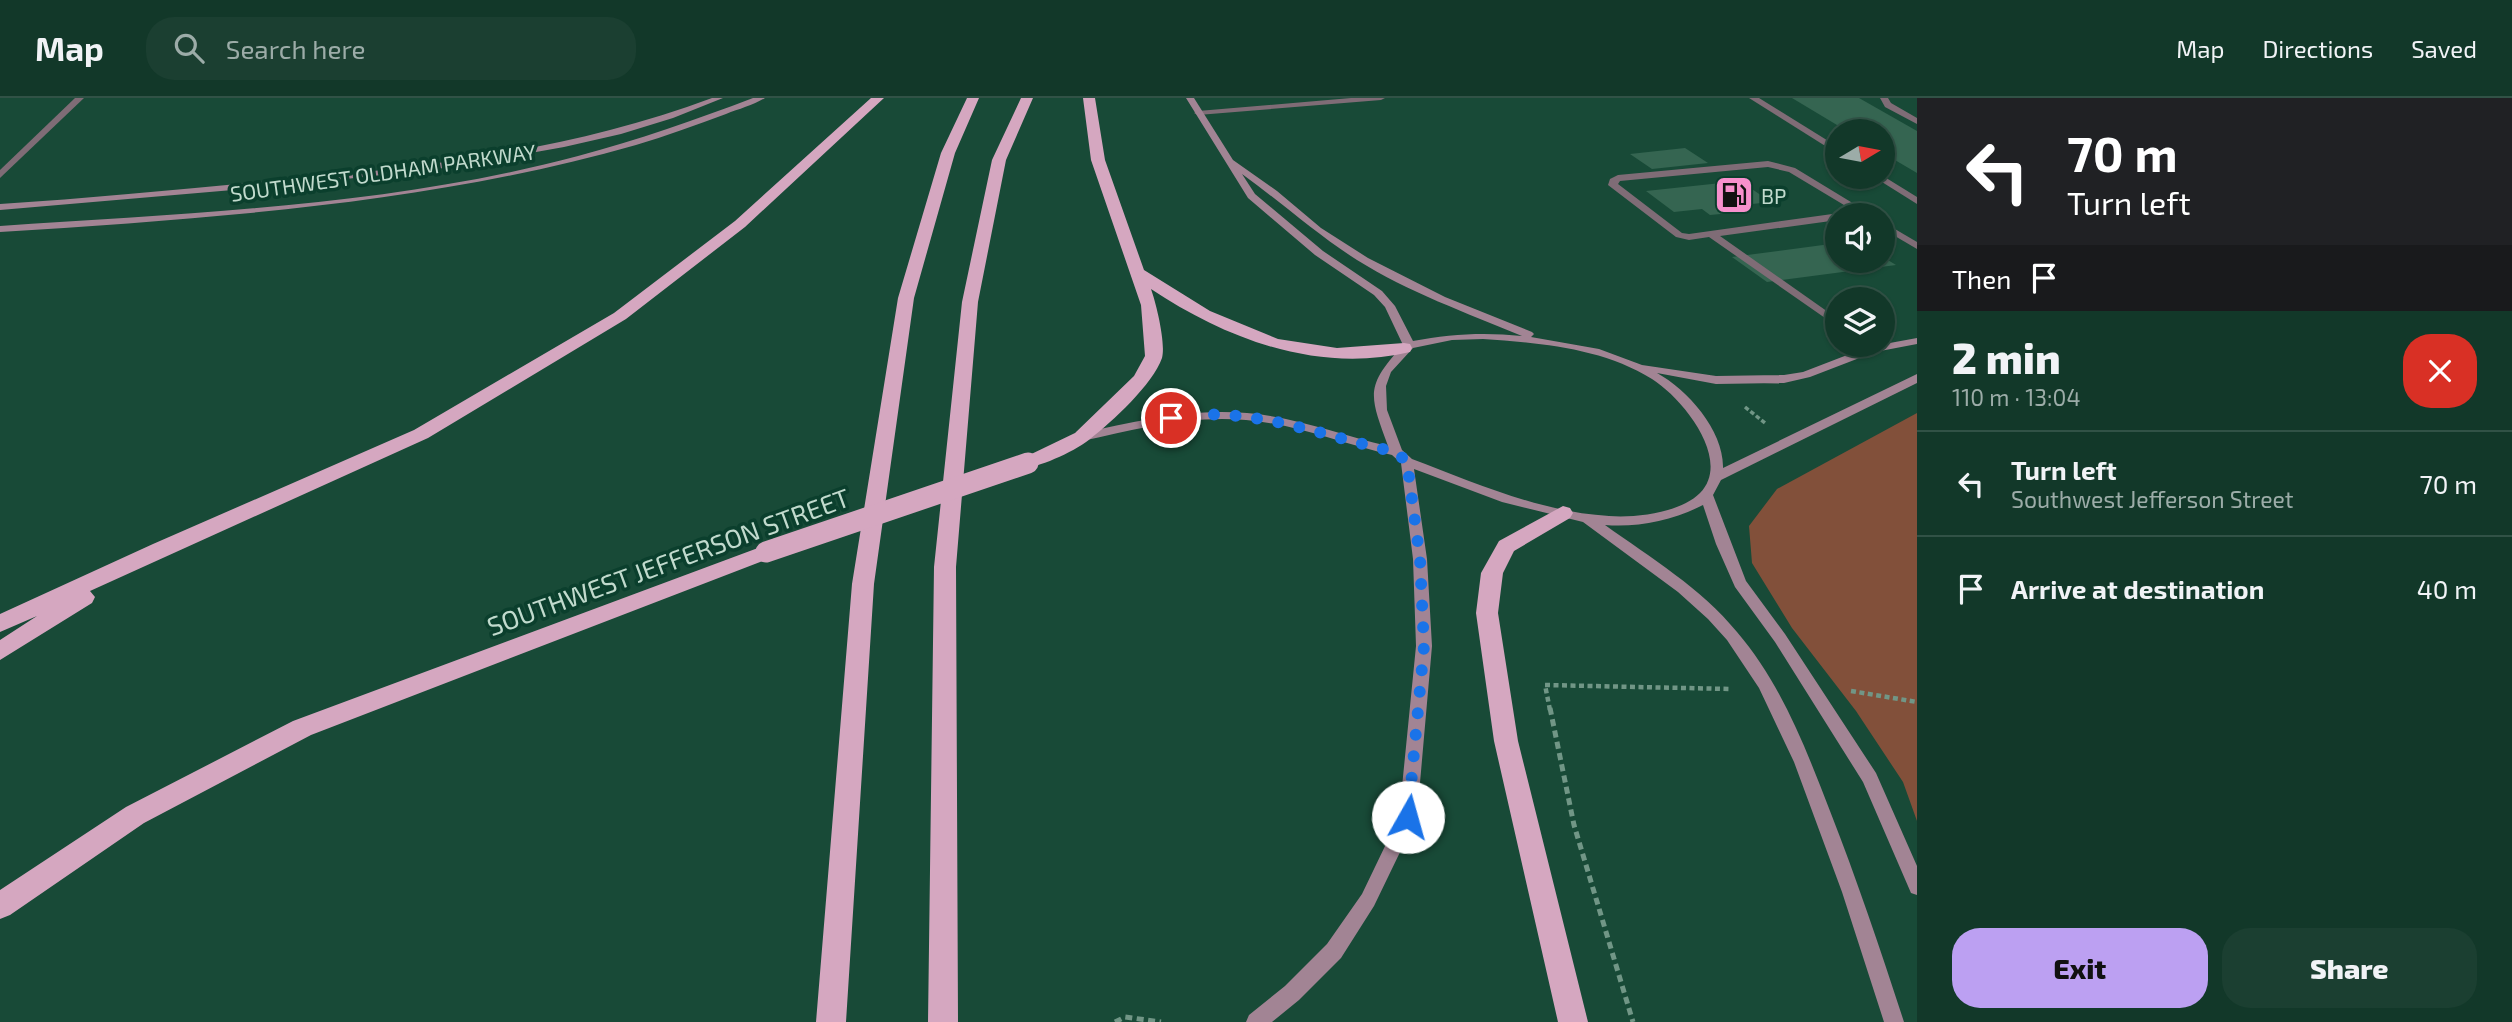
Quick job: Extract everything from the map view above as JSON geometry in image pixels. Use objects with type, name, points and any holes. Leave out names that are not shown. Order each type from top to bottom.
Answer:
[{"type":"highway","points":[[0,624],[160,549],[421,434],[620,316],[740,224],[878,98]]},
{"type":"highway","points":[[831,1022],[863,583],[906,298],[948,153],[973,98]]},
{"type":"highway","points":[[943,1022],[945,567],[970,302],[999,160],[1027,98]]},
{"type":"highway","points":[[1082,437],[1141,379],[1154,356],[1149,305],[1098,160],[1089,98]]},
{"type":"highway","points":[[1136,271],[1190,309],[1255,338],[1329,353],[1406,346]]},
{"type":"highway","name":"SOUTHWEST JEFFERSON STREET","points":[[0,906],[135,815],[302,728],[766,552],[1028,463],[1082,437]]},
{"type":"highway","points":[[1573,1022],[1506,741],[1488,613],[1492,573],[1506,546],[1574,515]]},
{"type":"highway","points":[[0,651],[160,549]]},
{"type":"street","points":[[0,174],[80,98]]},
{"type":"street","name":"SOUTHWEST OLDHAM PARKWAY","points":[[0,207],[383,173],[476,160],[608,134],[719,98]]},
{"type":"street","name":"SOUTHWEST OLDHAM PARKWAY","points":[[0,229],[281,208],[481,178],[549,166],[646,141],[714,118],[761,98]]},
{"type":"street","points":[[1190,98],[1251,196],[1319,253],[1378,293],[1390,306],[1406,346]]},
{"type":"street","points":[[1198,113],[1381,98]]},
{"type":"street","points":[[1753,98],[1825,143]]},
{"type":"street","points":[[1884,98],[1888,104],[1917,121]]},
{"type":"street","points":[[476,160],[481,178]]},
{"type":"street","points":[[1231,162],[1318,230],[1364,260],[1441,299],[1545,341],[1632,364],[1716,380],[1757,381],[1806,375],[1846,357]]},
{"type":"street","points":[[1825,218],[1689,237],[1672,231],[1613,186],[1613,181],[1618,178],[1768,164],[1792,170],[1848,203]]},
{"type":"street","points":[[1895,187],[1917,201]]},
{"type":"street","points":[[1895,232],[1917,246]]},
{"type":"street","points":[[1711,234],[1825,315]]},
{"type":"street","points":[[1256,1022],[1292,993],[1334,951],[1368,900],[1408,817],[1424,646],[1420,559],[1401,457],[1381,410],[1380,386],[1386,371],[1406,346],[1452,337],[1483,336],[1545,341]]},
{"type":"street","points":[[1895,344],[1917,341]]},
{"type":"street","points":[[1574,515],[1611,521],[1636,520],[1691,506],[1706,495],[1716,477],[1714,444],[1701,421],[1680,396],[1659,378],[1632,364]]},
{"type":"street","points":[[1716,477],[1917,378]]},
{"type":"street","name":"SOUTHWEST JEFFERSON STREET","points":[[1082,437],[1189,415],[1271,419],[1401,457],[1505,498],[1574,515]]},
{"type":"street","points":[[1706,495],[1723,544],[1741,583],[1780,638],[1870,778],[1917,887]]},
{"type":"street","points":[[1574,515],[1674,582],[1714,617],[1752,661],[1799,751],[1860,910],[1894,1022]]},
{"type":"path","points":[[1633,1022],[1573,825],[1545,685],[1737,689]]},
{"type":"path","points":[[1843,690],[1917,702]]},
{"type":"path","points":[[1115,1022],[1125,1017],[1161,1022]]},
{"type":"shaded area","points":[[1917,413],[1917,821],[1903,782],[1856,711],[1792,628],[1752,563],[1749,526],[1777,489]]},
{"type":"building","points":[[1792,98],[1859,98],[1917,131],[1917,173],[1895,160],[1895,119],[1827,119]]},
{"type":"building","points":[[1685,148],[1708,163],[1652,169],[1630,154]]},
{"type":"building","points":[[1740,181],[1771,202],[1733,206],[1742,212],[1710,215],[1702,209],[1674,212],[1646,191]]},
{"type":"building","points":[[1825,245],[1825,273],[1835,273],[1767,282],[1732,257]]},
{"type":"place","name":"BP","points":[[1734,195]]},
{"type":"route","points":[[1171,418],[1229,415],[1271,419],[1396,452],[1407,462],[1420,559],[1424,646],[1418,736],[1408,817]]}]
